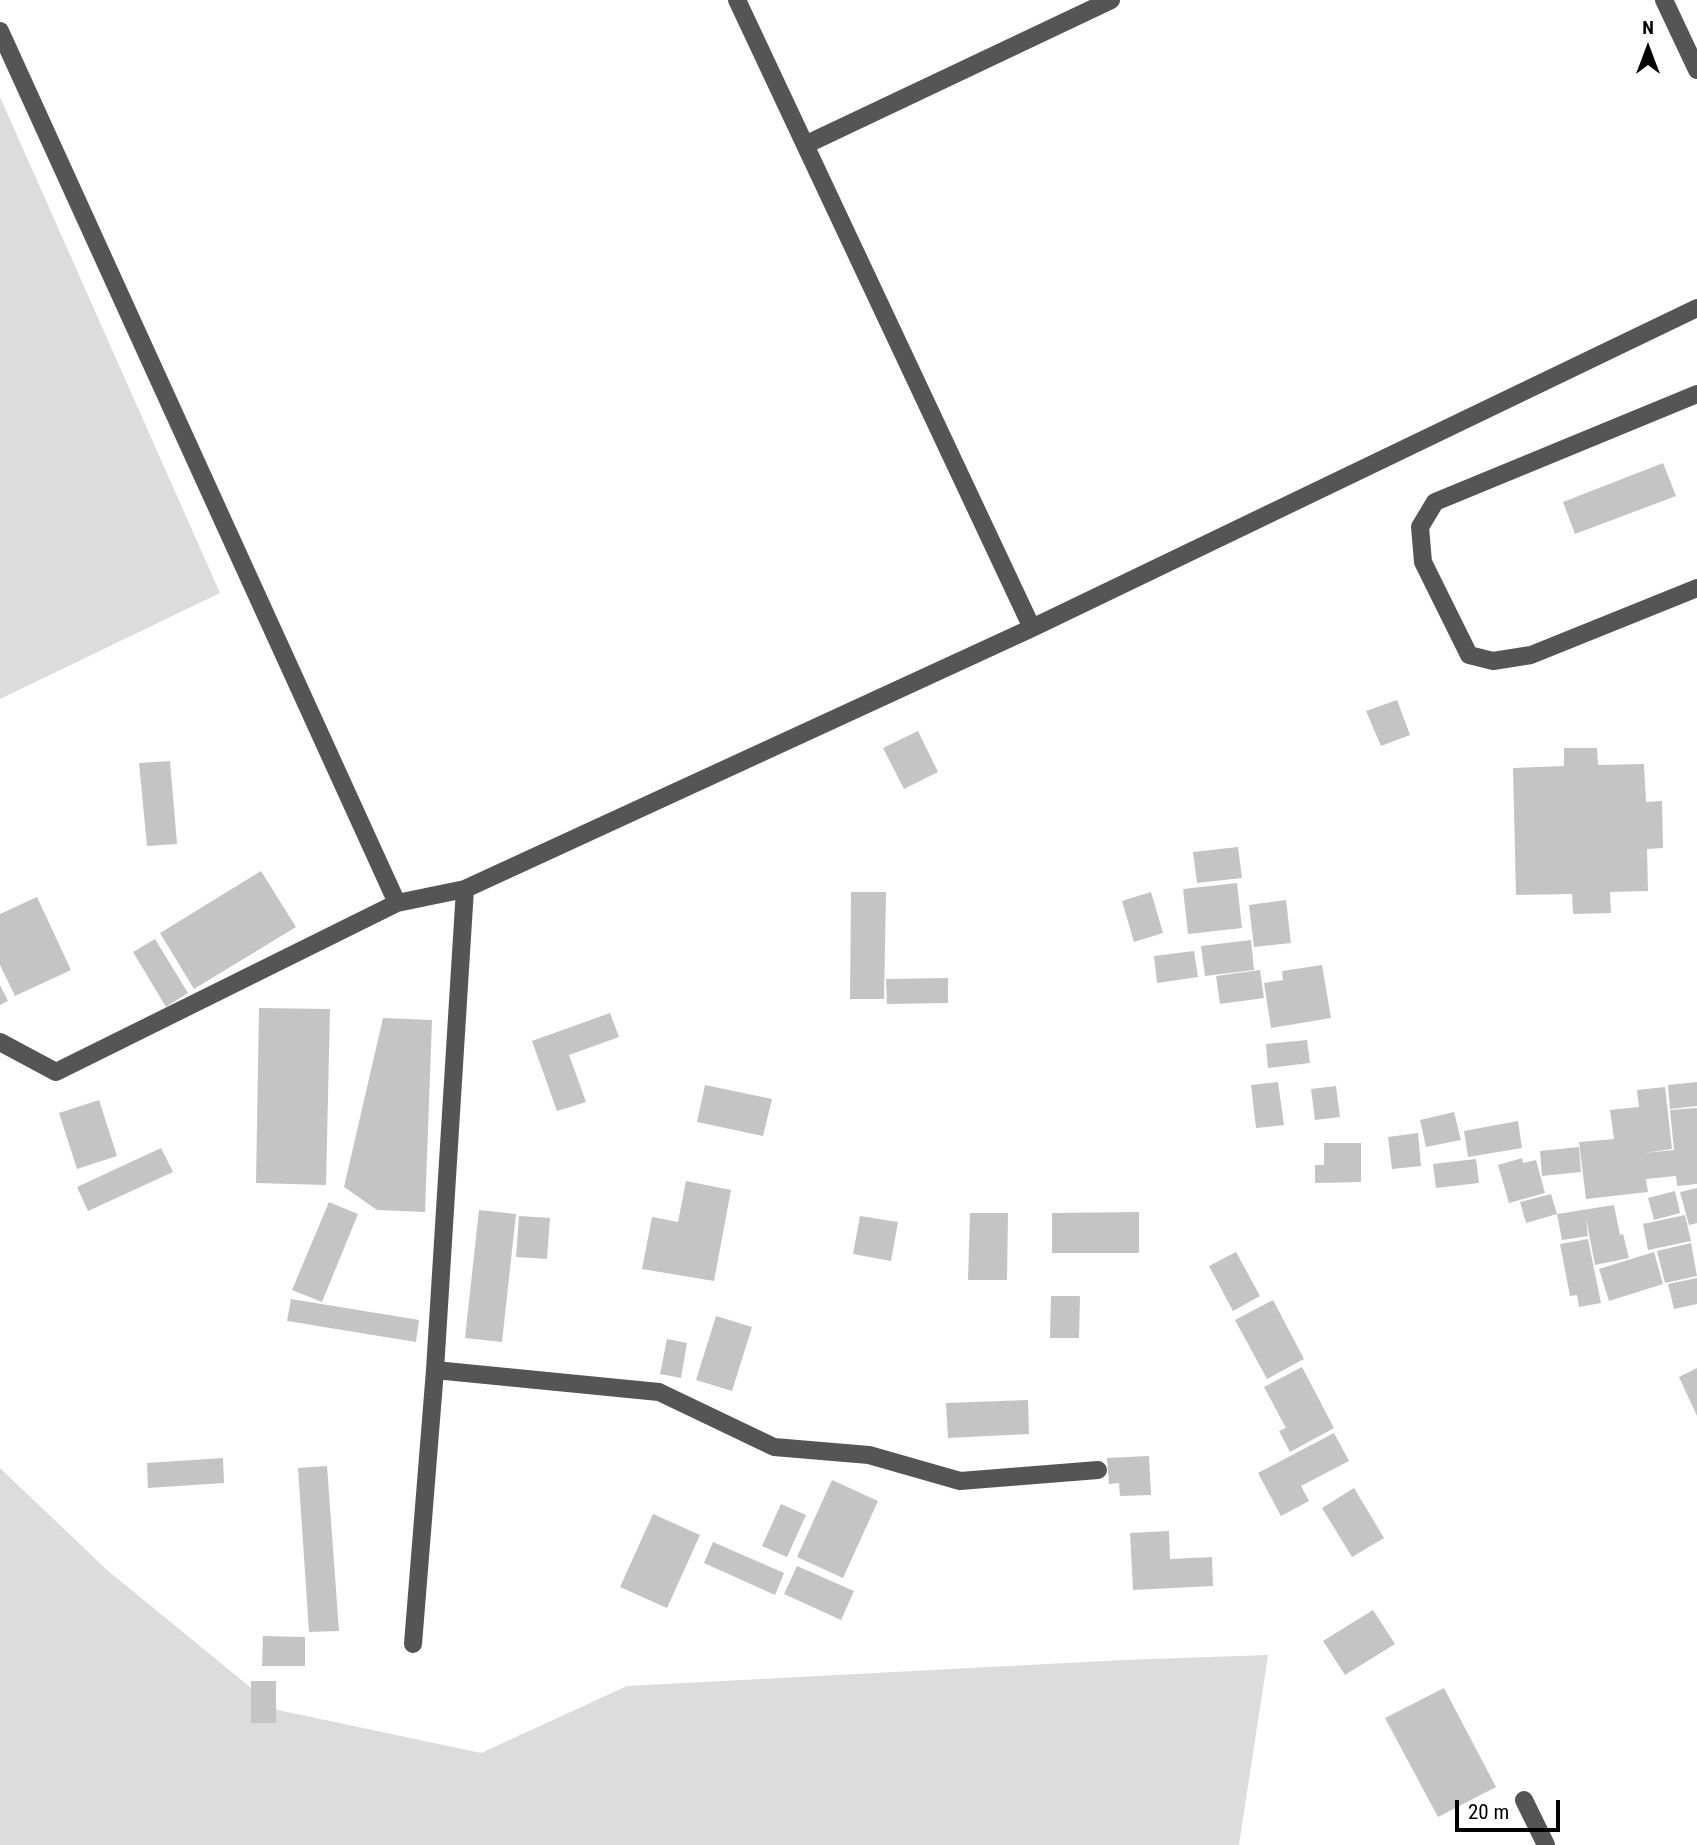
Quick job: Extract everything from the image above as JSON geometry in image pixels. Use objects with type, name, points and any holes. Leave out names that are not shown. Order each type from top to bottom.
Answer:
[{"type":"street","points":[[737,0],[1032,628]]},
{"type":"street","points":[[805,145],[1111,0]]},
{"type":"street","points":[[1664,0],[1697,70]]},
{"type":"street","points":[[0,31],[397,903]]},
{"type":"street","points":[[0,1042],[56,1072],[397,903],[465,890],[1032,628],[1697,308]]},
{"type":"street","points":[[1697,394],[1435,502],[1420,527],[1423,562],[1469,655],[1493,661],[1531,655],[1697,588]]},
{"type":"street","points":[[413,1644],[435,1370],[465,890]]},
{"type":"street","points":[[435,1370],[659,1392],[774,1447],[869,1455],[960,1481],[1098,1471]]},
{"type":"street","points":[[1524,1800],[1546,1845]]},
{"type":"shaded area","points":[[0,97],[220,593],[0,699]]},
{"type":"shaded area","points":[[0,1468],[107,1570],[278,1710],[481,1753],[627,1686],[1268,1655],[1239,1845],[0,1845]]},
{"type":"building","points":[[1663,463],[1676,496],[1575,534],[1563,502]]},
{"type":"building","points":[[1397,700],[1410,735],[1381,746],[1366,711]]},
{"type":"building","points":[[918,731],[938,772],[904,789],[883,748]]},
{"type":"building","points":[[1564,748],[1597,748],[1598,765],[1644,764],[1646,802],[1662,801],[1663,848],[1647,849],[1648,891],[1610,892],[1611,913],[1573,914],[1572,894],[1516,895],[1513,768],[1564,766]]},
{"type":"building","points":[[170,761],[177,844],[147,846],[139,763]]},
{"type":"building","points":[[1238,847],[1242,878],[1197,883],[1193,852]]},
{"type":"building","points":[[261,871],[296,927],[194,989],[160,933]]},
{"type":"building","points":[[1237,883],[1242,928],[1188,934],[1183,889]]},
{"type":"building","points":[[851,892],[886,892],[884,999],[850,999]]},
{"type":"building","points":[[1151,892],[1163,933],[1134,942],[1122,901]]},
{"type":"building","points":[[37,897],[71,970],[15,996],[0,965],[0,914]]},
{"type":"building","points":[[1286,900],[1291,943],[1254,947],[1249,905]]},
{"type":"building","points":[[155,939],[188,993],[166,1007],[133,952]]},
{"type":"building","points":[[1251,940],[1254,970],[1205,976],[1201,946]]},
{"type":"building","points":[[1194,951],[1198,977],[1157,983],[1154,956]]},
{"type":"building","points":[[1322,965],[1331,1018],[1271,1028],[1264,983],[1283,980],[1282,971]]},
{"type":"building","points":[[1260,970],[1264,998],[1220,1004],[1216,976]]},
{"type":"building","points":[[948,978],[948,1003],[887,1004],[886,979]]},
{"type":"building","points":[[0,985],[8,1001],[0,1005]]},
{"type":"building","points":[[259,1008],[330,1009],[326,1185],[256,1183]]},
{"type":"building","points":[[610,1013],[619,1037],[569,1055],[586,1102],[557,1111],[532,1041]]},
{"type":"building","points":[[383,1018],[432,1020],[425,1212],[377,1210],[344,1187]]},
{"type":"building","points":[[1307,1040],[1310,1063],[1268,1068],[1266,1044]]},
{"type":"building","points":[[1278,1082],[1284,1125],[1256,1128],[1251,1085]]},
{"type":"building","points":[[1697,1082],[1697,1106],[1670,1109],[1668,1085]]},
{"type":"building","points":[[705,1085],[772,1099],[763,1136],[697,1122]]},
{"type":"building","points":[[1336,1086],[1340,1117],[1315,1120],[1311,1089]]},
{"type":"building","points":[[1665,1087],[1672,1149],[1644,1153],[1674,1150],[1670,1110],[1697,1108],[1697,1184],[1677,1186],[1676,1176],[1646,1179],[1648,1192],[1586,1199],[1579,1142],[1614,1139],[1610,1110],[1639,1107],[1637,1090]]},
{"type":"building","points":[[99,1100],[117,1156],[77,1169],[59,1113]]},
{"type":"building","points":[[1454,1112],[1461,1140],[1426,1147],[1420,1120]]},
{"type":"building","points":[[1518,1121],[1522,1148],[1468,1157],[1464,1131]]},
{"type":"building","points":[[1418,1133],[1421,1166],[1392,1169],[1388,1137]]},
{"type":"building","points":[[1324,1143],[1361,1143],[1361,1182],[1315,1183],[1315,1165],[1324,1165]]},
{"type":"building","points":[[1579,1147],[1581,1172],[1542,1176],[1540,1151]]},
{"type":"building","points":[[161,1148],[173,1172],[88,1211],[77,1187]]},
{"type":"building","points":[[1522,1158],[1523,1163],[1536,1160],[1545,1193],[1509,1203],[1498,1165]]},
{"type":"building","points":[[1476,1159],[1479,1183],[1436,1188],[1433,1164]]},
{"type":"building","points":[[686,1181],[731,1190],[714,1281],[642,1269],[652,1217],[678,1222]]},
{"type":"building","points":[[1697,1188],[1697,1223],[1689,1225],[1680,1192]]},
{"type":"building","points":[[1675,1191],[1680,1213],[1654,1220],[1648,1198]]},
{"type":"building","points":[[1551,1194],[1557,1214],[1526,1223],[1520,1202]]},
{"type":"building","points":[[329,1202],[358,1214],[322,1302],[292,1290]]},
{"type":"building","points":[[1614,1205],[1620,1235],[1623,1234],[1629,1258],[1595,1265],[1586,1218],[1588,1236],[1562,1240],[1557,1214]]},
{"type":"building","points":[[479,1210],[516,1214],[502,1342],[465,1338]]},
{"type":"building","points":[[1139,1212],[1139,1253],[1052,1253],[1052,1213]]},
{"type":"building","points":[[970,1213],[1008,1213],[1007,1280],[968,1280]]},
{"type":"building","points":[[1685,1215],[1691,1241],[1648,1250],[1643,1224]]},
{"type":"building","points":[[519,1216],[550,1218],[547,1259],[516,1257]]},
{"type":"building","points":[[860,1216],[898,1222],[891,1261],[853,1254]]},
{"type":"building","points":[[1588,1239],[1601,1303],[1579,1307],[1577,1295],[1570,1296],[1560,1244]]},
{"type":"building","points":[[1691,1243],[1697,1276],[1665,1283],[1657,1251]]},
{"type":"building","points":[[1236,1252],[1260,1296],[1233,1311],[1209,1266]]},
{"type":"building","points":[[1654,1252],[1663,1284],[1609,1301],[1599,1269]]},
{"type":"building","points":[[1697,1278],[1697,1304],[1674,1309],[1668,1284]]},
{"type":"building","points":[[1051,1296],[1080,1296],[1079,1338],[1050,1338]]},
{"type":"building","points":[[291,1299],[419,1320],[416,1342],[287,1321]]},
{"type":"building","points":[[1273,1300],[1304,1359],[1267,1379],[1235,1320]]},
{"type":"building","points":[[716,1316],[752,1327],[732,1391],[696,1380]]},
{"type":"building","points":[[667,1339],[687,1343],[681,1378],[660,1374]]},
{"type":"building","points":[[1302,1367],[1334,1428],[1290,1452],[1279,1431],[1286,1428],[1264,1387]]},
{"type":"building","points":[[1697,1368],[1697,1416],[1679,1377]]},
{"type":"building","points":[[1028,1400],[1029,1434],[948,1438],[946,1403]]},
{"type":"building","points":[[1334,1433],[1349,1461],[1301,1486],[1309,1501],[1281,1516],[1258,1473]]},
{"type":"building","points":[[1149,1456],[1151,1495],[1120,1496],[1119,1483],[1109,1484],[1107,1458]]},
{"type":"building","points":[[223,1458],[224,1483],[148,1488],[147,1463]]},
{"type":"building","points":[[327,1466],[339,1631],[309,1632],[298,1468]]},
{"type":"building","points":[[832,1480],[878,1501],[843,1578],[797,1557]]},
{"type":"building","points":[[1354,1488],[1384,1538],[1352,1557],[1322,1508]]},
{"type":"building","points":[[781,1504],[806,1515],[787,1557],[762,1546]]},
{"type":"building","points":[[653,1514],[700,1535],[667,1608],[620,1587]]},
{"type":"building","points":[[1169,1531],[1170,1559],[1212,1557],[1213,1586],[1133,1590],[1130,1533]]},
{"type":"building","points":[[713,1542],[784,1573],[775,1595],[704,1563]]},
{"type":"building","points":[[797,1566],[854,1591],[841,1620],[784,1594]]},
{"type":"building","points":[[1373,1610],[1395,1644],[1345,1675],[1323,1641]]},
{"type":"building","points":[[263,1636],[305,1637],[305,1666],[262,1666]]},
{"type":"building","points":[[251,1681],[276,1681],[276,1723],[251,1723]]},
{"type":"building","points":[[1444,1688],[1496,1787],[1438,1817],[1385,1718]]}]
